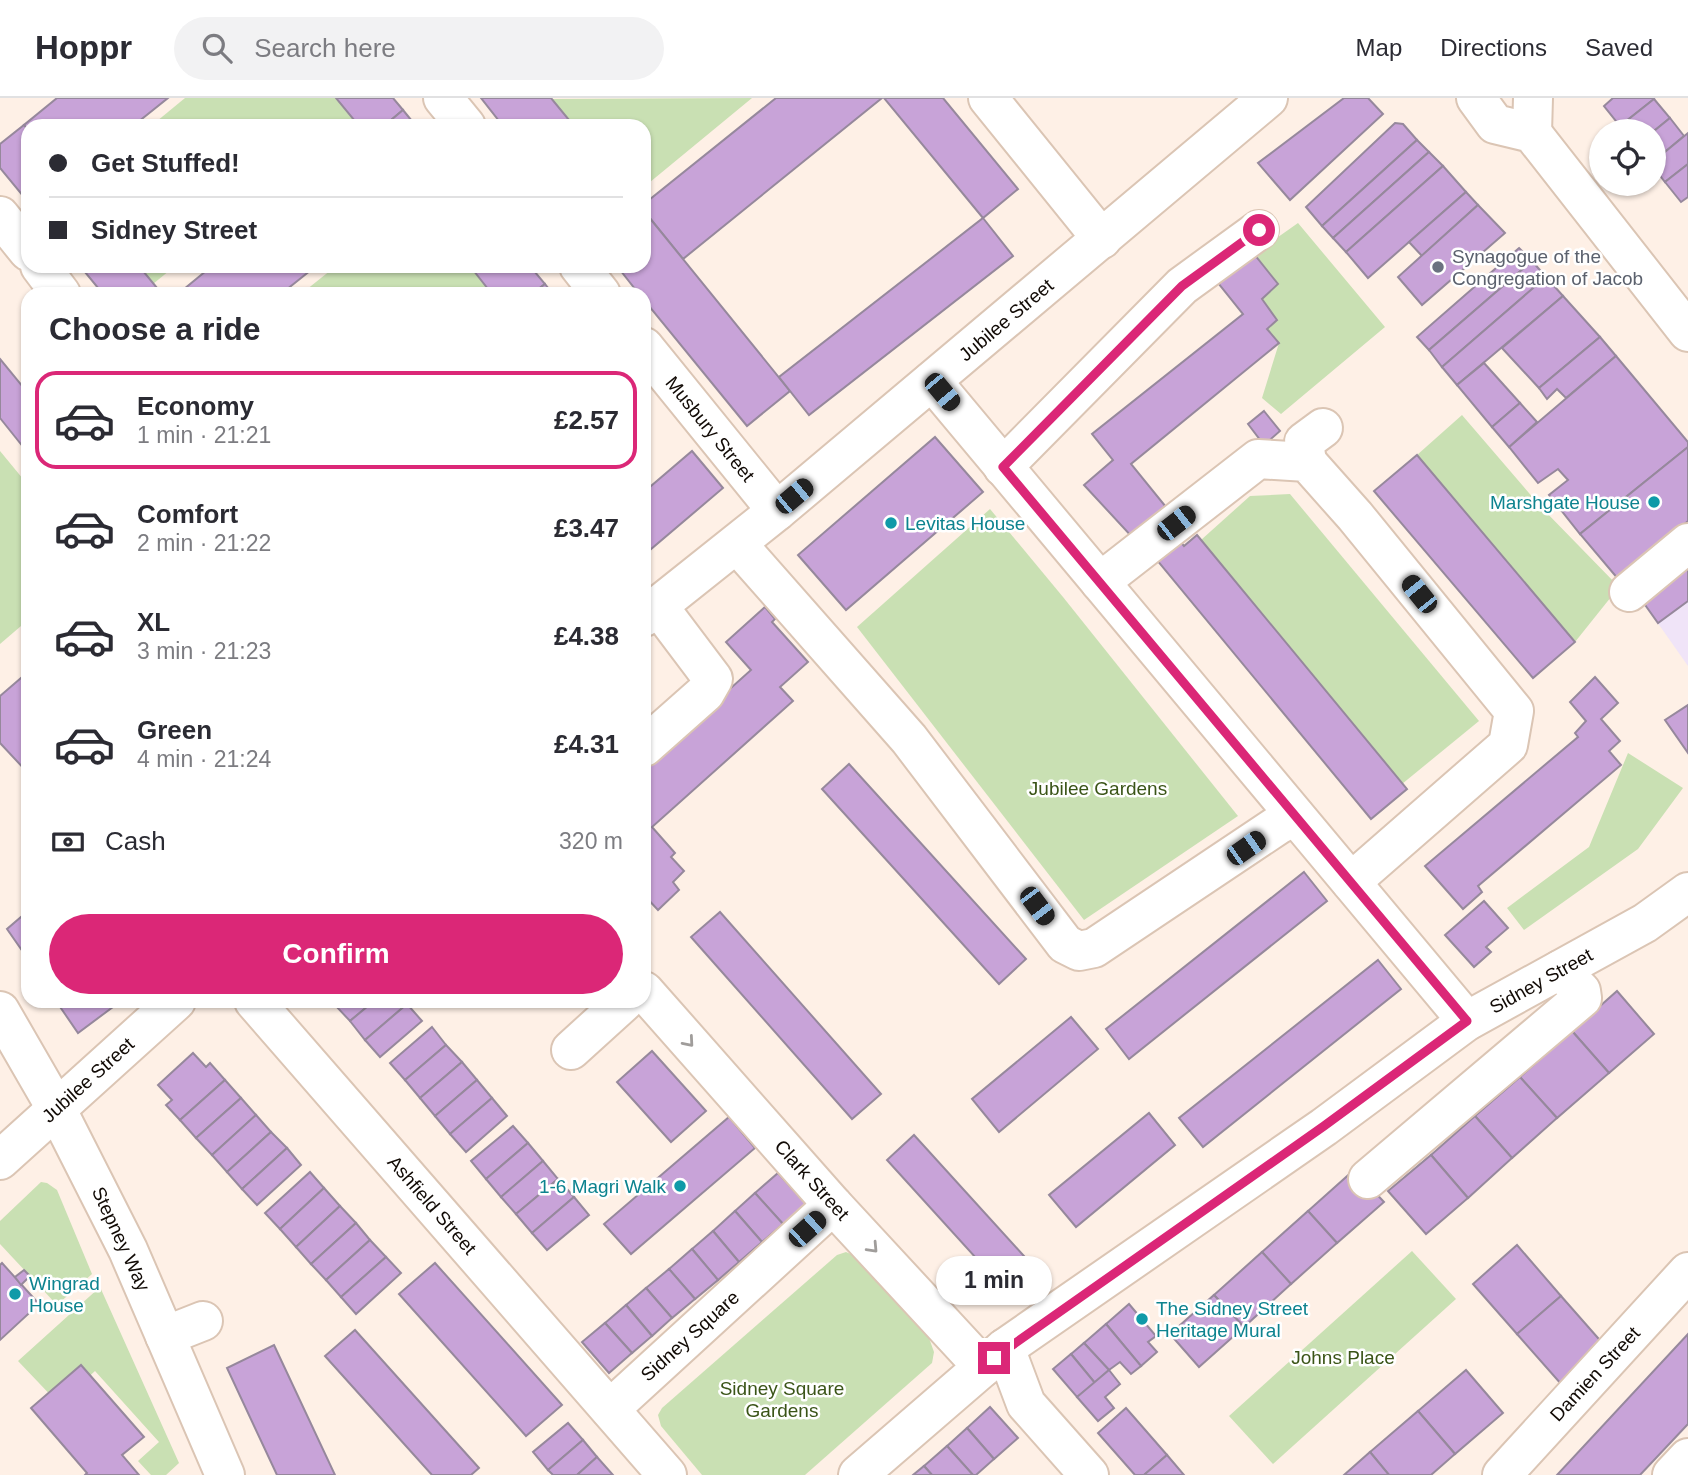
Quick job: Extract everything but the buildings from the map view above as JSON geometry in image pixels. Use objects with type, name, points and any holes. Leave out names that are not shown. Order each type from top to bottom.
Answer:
[{"type":"main road","points":[[443,98],[460,119]]},
{"type":"main road","points":[[988,98],[1102,239]]},
{"type":"main road","name":"Jubilee Street","points":[[651,612],[777,511],[1268,98]]},
{"type":"main road","points":[[1476,98],[1495,124],[1533,116],[1688,332]]},
{"type":"main road","points":[[0,216],[21,242]]},
{"type":"main road","points":[[1003,467],[1182,286],[1259,230]]},
{"type":"main road","points":[[584,273],[596,287]]},
{"type":"main road","name":"Musbury Street","points":[[651,364],[666,399],[777,511]]},
{"type":"main road","points":[[932,381],[1351,882],[1481,1014],[1527,1044]]},
{"type":"main road","points":[[1323,428],[1304,442],[1307,463],[1355,516],[1514,711],[1508,745],[1351,882]]},
{"type":"main road","points":[[1100,582],[1258,459],[1307,463]]},
{"type":"main road","points":[[1629,592],[1688,543]]},
{"type":"main road","points":[[737,544],[909,739],[1065,943],[1079,951],[1094,948],[1295,816]]},
{"type":"main road","points":[[651,612],[713,679],[705,693],[651,741]]},
{"type":"main road","name":"Sidney Street","points":[[858,1475],[994,1358],[1481,1014],[1645,923],[1683,908]]},
{"type":"main road","points":[[1368,1179],[1582,998],[1581,991],[1560,970]]},
{"type":"main road","name":"Clark Street","points":[[651,999],[833,1205],[994,1358],[1026,1404],[1089,1475]]},
{"type":"main road","name":"Jubilee Street","points":[[0,1160],[168,1008]]},
{"type":"main road","name":"Ashfield Street","points":[[260,1008],[610,1409]]},
{"type":"main road","points":[[571,1050],[617,1008]]},
{"type":"main road","name":"Stepney Way","points":[[0,1011],[56,1108],[128,1250],[225,1475]]},
{"type":"main road","name":"Sidney Square","points":[[610,1409],[833,1205]]},
{"type":"main road","name":"Damien Street","points":[[1502,1475],[1688,1272]]},
{"type":"main road","points":[[165,1336],[203,1321]]},
{"type":"main road","points":[[610,1409],[667,1475]]},
{"type":"main road","points":[[1672,1475],[1688,1458]]},
{"type":"shaded area","points":[[1688,568],[1688,666],[1643,602]]},
{"type":"green space","points":[[185,98],[336,98],[353,119],[160,119]]},
{"type":"green space","points":[[752,98],[651,181],[651,119],[568,119],[552,99]]},
{"type":"green space","points":[[1298,223],[1385,327],[1281,414],[1262,398],[1279,343],[1267,329],[1277,320],[1262,299],[1278,284],[1254,254]]},
{"type":"green space","points":[[144,273],[166,273],[153,284]]},
{"type":"green space","points":[[327,273],[476,273],[486,287],[310,287]]},
{"type":"green space","points":[[1462,415],[1541,507],[1619,587],[1575,642],[1417,455]]},
{"type":"green space","points":[[0,451],[21,476],[21,626],[0,644]]},
{"type":"green space","points":[[1290,494],[1479,721],[1402,784],[1201,540],[1250,496]]},
{"type":"green space","name":"Jubilee Gardens","points":[[990,509],[1238,816],[1084,920],[857,627]]},
{"type":"green space","points":[[1628,753],[1683,788],[1638,849],[1524,930],[1507,908],[1589,847]]},
{"type":"green space","points":[[41,1182],[57,1190],[92,1274],[57,1305],[0,1244],[0,1221]]},
{"type":"green space","name":"Johns Place","points":[[1412,1251],[1456,1299],[1273,1464],[1229,1416]]},
{"type":"green space","name":"Sidney Square Gardens","points":[[846,1252],[855,1256],[929,1338],[934,1352],[932,1363],[805,1475],[702,1475],[661,1426],[658,1415],[662,1408],[837,1255]]},
{"type":"green space","points":[[100,1287],[179,1463],[166,1475],[151,1475],[138,1461],[159,1442],[95,1371],[59,1404],[18,1361]]},
{"type":"place","name":"Synagogue of the Congregation of Jacob","points":[[1438,267]]},
{"type":"place","name":"Marshgate House","points":[[1654,502]]},
{"type":"place","name":"Levitas House","points":[[891,523]]},
{"type":"place","name":"1-6 Magri Walk","points":[[680,1186]]},
{"type":"place","name":"Wingrad House","points":[[15,1294]]},
{"type":"place","name":"The Sidney Street Heritage Mural","points":[[1142,1319]]},
{"type":"route","points":[[994,1358],[1324,1126],[1467,1021],[1003,467],[1182,286],[1259,230]]}]
